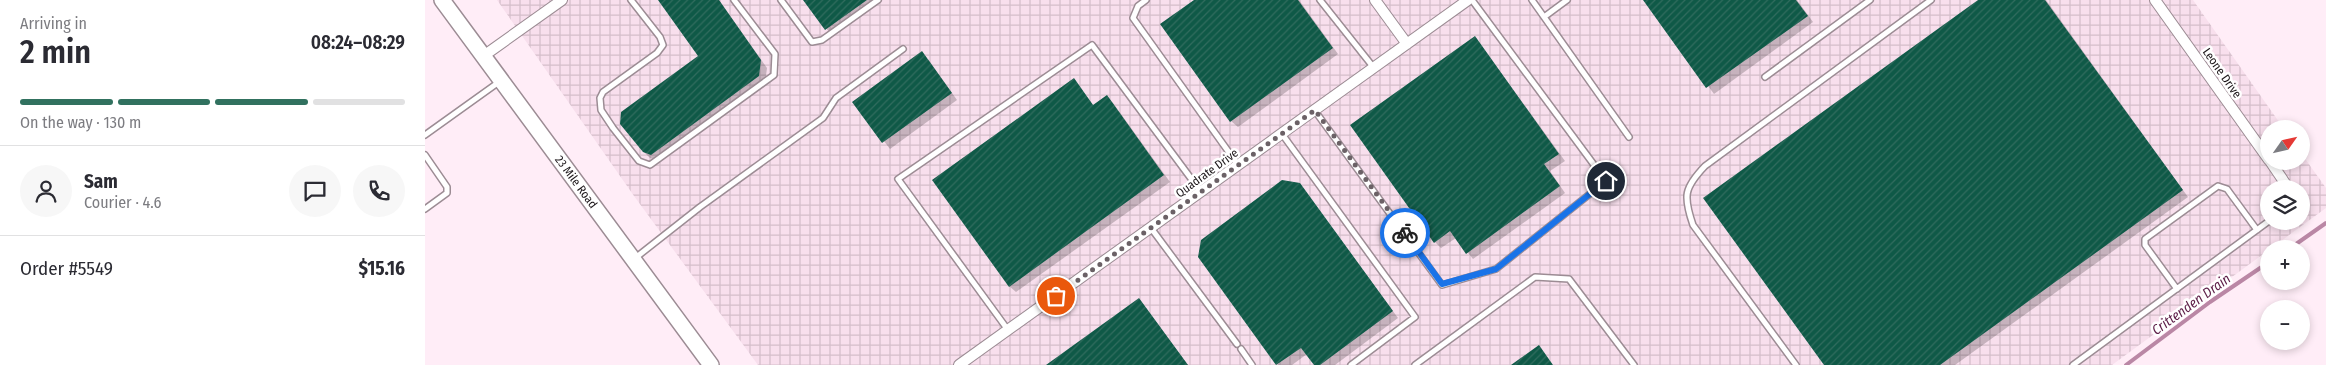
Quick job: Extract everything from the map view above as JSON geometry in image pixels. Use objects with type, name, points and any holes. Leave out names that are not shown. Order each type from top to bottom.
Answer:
[{"type":"main road","name":"23 Mile Road","points":[[441,0],[482,58],[711,365]]},
{"type":"street","points":[[482,58],[562,0]]},
{"type":"street","points":[[1375,0],[1407,44]]},
{"type":"street","name":"Quadrate Drive","points":[[959,365],[1468,0]]},
{"type":"street","name":"Leone Drive","points":[[2155,0],[2260,147]]},
{"type":"lane","points":[[631,0],[660,37],[663,45],[657,53],[603,92],[600,98],[601,110],[639,161],[650,165],[774,75],[775,54],[734,0]]},
{"type":"lane","points":[[781,0],[812,42],[823,40],[878,0]]},
{"type":"lane","points":[[1145,0],[1138,6],[1133,18],[1238,166]]},
{"type":"lane","points":[[1320,0],[1374,68]]},
{"type":"lane","points":[[1315,110],[1442,284],[1496,269],[1606,181],[1472,0]]},
{"type":"lane","points":[[1532,0],[1629,137]]},
{"type":"lane","points":[[1544,17],[1567,0]]},
{"type":"lane","points":[[1765,77],[1870,0]]},
{"type":"lane","points":[[1796,365],[1693,225],[1686,205],[1689,183],[1705,166],[1931,0]]},
{"type":"lane","points":[[1008,331],[898,179],[1092,45],[1201,192]]},
{"type":"lane","points":[[633,260],[700,207],[823,118],[837,98],[903,50]]},
{"type":"lane","points":[[425,135],[500,81]]},
{"type":"lane","points":[[1282,134],[1415,317],[1351,365]]},
{"type":"lane","points":[[425,155],[447,187],[447,193],[425,209]]},
{"type":"lane","points":[[2177,288],[2145,246],[2145,239],[2210,191],[2218,186],[2227,189],[2257,230]]},
{"type":"lane","points":[[1151,228],[1237,344]]},
{"type":"lane","points":[[2073,365],[2260,228]]},
{"type":"lane","points":[[1415,365],[1535,277],[1569,279],[1634,365]]},
{"type":"lane","points":[[1241,349],[1252,365]]},
{"type":"shaded area","points":[[497,0],[2193,0],[2278,120],[2260,120],[2260,170],[2310,170],[2310,166],[2326,188],[2326,208],[2310,220],[2310,180],[2260,180],[2260,230],[2296,230],[2282,240],[2260,240],[2260,256],[2112,365],[758,365],[634,196]]},
{"type":"building","points":[[658,0],[719,0],[761,60],[759,76],[651,155],[643,152],[620,124],[621,112],[698,56]]},
{"type":"building","points":[[803,0],[867,0],[825,30]]},
{"type":"building","points":[[1194,0],[1298,0],[1333,48],[1230,122],[1160,24]]},
{"type":"building","points":[[1643,0],[1796,0],[1808,16],[1706,88]]},
{"type":"building","points":[[1978,0],[2045,0],[2183,190],[1940,365],[1824,365],[1703,198]]},
{"type":"building","points":[[1475,36],[1559,154],[1544,164],[1560,186],[1466,254],[1450,231],[1434,243],[1350,125]]},
{"type":"building","points":[[922,51],[952,93],[882,143],[852,102]]},
{"type":"building","points":[[1074,78],[1093,105],[1107,95],[1164,175],[1009,287],[932,180]]},
{"type":"building","points":[[1282,180],[1300,183],[1393,311],[1320,365],[1314,365],[1301,348],[1276,365],[1198,257],[1201,240]]},
{"type":"building","points":[[1139,298],[1188,365],[1046,365]]},
{"type":"building","points":[[1539,345],[1553,365],[1511,365]]},
{"type":"waterway","name":"Crittenden Drain","points":[[2302,240],[2326,223]]},
{"type":"waterway","name":"Crittenden Drain","points":[[2126,365],[2210,302],[2260,268]]},
{"type":"way so far","points":[[1056,296],[1315,110],[1405,233]]},
{"type":"route","points":[[1405,233],[1442,284],[1496,269],[1606,181]]}]
